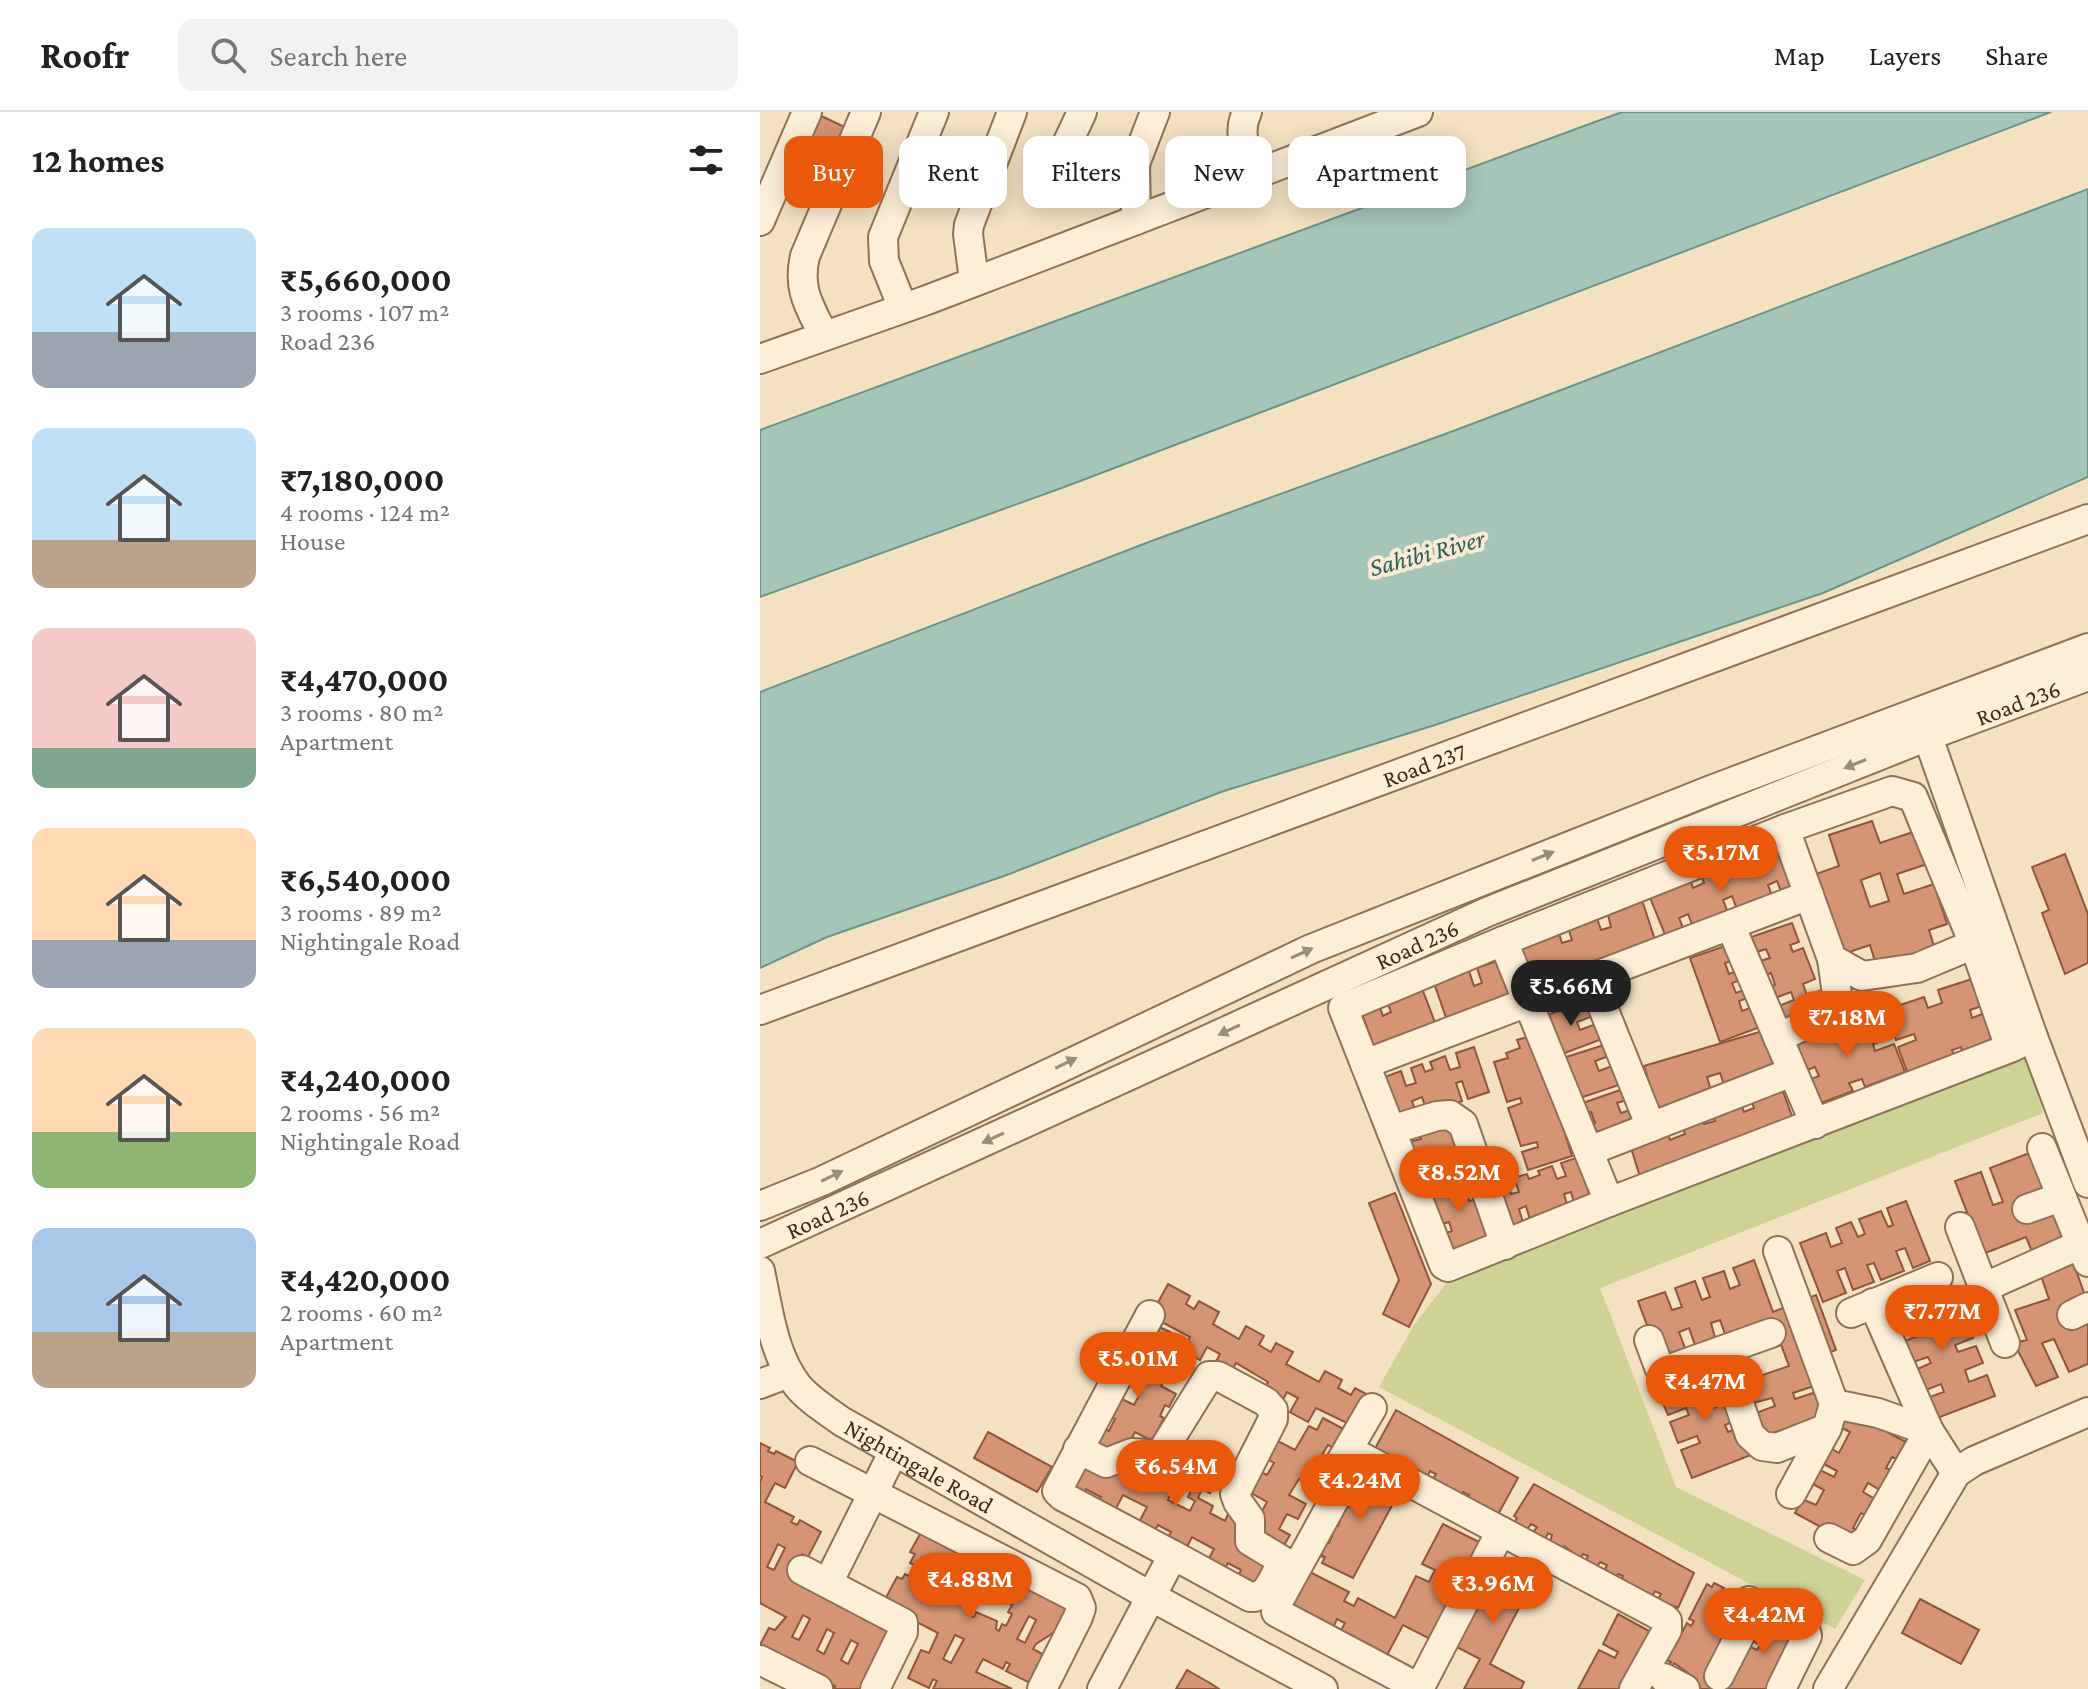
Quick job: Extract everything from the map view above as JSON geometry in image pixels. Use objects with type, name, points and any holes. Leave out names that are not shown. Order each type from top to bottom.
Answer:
[{"type":"street","points":[[760,221],[807,112]]},
{"type":"street","points":[[824,336],[803,294],[802,268],[866,112]]},
{"type":"street","points":[[903,308],[884,261],[883,237],[934,112]]},
{"type":"street","points":[[974,280],[969,225],[1012,112]]},
{"type":"street","points":[[1071,136],[1082,112]]},
{"type":"street","points":[[1136,220],[1137,156],[1155,112]]},
{"type":"street","points":[[1242,136],[1242,122],[1247,112]]},
{"type":"street","points":[[1272,167],[1418,112]]},
{"type":"street","points":[[760,359],[1167,208]]},
{"type":"street","name":"Road 237","points":[[760,1010],[2088,519]]},
{"type":"street","points":[[760,1206],[822,1181],[1311,949],[1682,801],[1923,723],[2088,648]]},
{"type":"street","name":"Road 236","points":[[760,1244],[1487,912],[1923,723],[2088,676]]},
{"type":"street","points":[[1923,723],[2021,1042]]},
{"type":"street","points":[[2021,1042],[1452,1266],[1445,1266],[1343,1008],[1785,829],[1892,791],[1913,797],[1974,944],[2021,1042],[2079,1132],[2088,1183]]},
{"type":"street","points":[[1778,1038],[1828,1014],[1837,994],[1832,959],[1785,829]]},
{"type":"street","points":[[1365,1064],[1809,895]]},
{"type":"street","points":[[1731,927],[1815,1124]]},
{"type":"street","points":[[1503,941],[1609,1202]]},
{"type":"street","points":[[1832,959],[1862,976],[1917,968],[1974,944]]},
{"type":"street","points":[[1591,978],[1651,1127]]},
{"type":"street","points":[[1589,1151],[1792,1072]]},
{"type":"street","points":[[1391,1130],[1437,1116],[1450,1115],[1463,1124],[1505,1245]]},
{"type":"street","points":[[1983,1288],[2086,1249],[2042,1148]]},
{"type":"street","points":[[2027,1209],[2061,1197]]},
{"type":"street","points":[[1960,1227],[2005,1343]]},
{"type":"street","points":[[1778,1251],[1830,1416],[1791,1494]]},
{"type":"street","name":"Nightingale Road","points":[[760,1271],[773,1330],[789,1373],[799,1387],[841,1421],[1150,1596],[1323,1689]]},
{"type":"street","points":[[1938,1277],[1862,1308],[1929,1431],[1956,1473]]},
{"type":"street","points":[[1150,1315],[1057,1491],[1250,1597],[1265,1594],[1372,1408]]},
{"type":"street","points":[[1649,1340],[1659,1367],[1670,1369],[1771,1333]]},
{"type":"street","points":[[1721,1351],[1750,1435],[1762,1446],[1777,1448],[1830,1416],[1878,1413],[1929,1431]]},
{"type":"street","points":[[760,1384],[789,1373]]},
{"type":"street","points":[[1078,1449],[1106,1463],[1127,1454],[1160,1455],[1209,1376],[1218,1376],[1254,1395],[1271,1406],[1274,1414],[1235,1494],[1250,1519],[1250,1541],[1283,1561]]},
{"type":"street","points":[[1828,1689],[1956,1473],[1974,1461],[2088,1412]]},
{"type":"street","points":[[1829,1538],[1853,1550],[1867,1540],[1929,1431]]},
{"type":"street","points":[[828,1583],[894,1451]]},
{"type":"street","points":[[1501,1531],[1420,1689],[1276,1612],[1278,1602],[1354,1464],[1362,1457],[1501,1531],[1664,1618],[1667,1630],[1634,1689]]},
{"type":"street","points":[[810,1461],[1077,1598],[1081,1608],[1078,1617],[1042,1689]]},
{"type":"street","points":[[1102,1689],[1173,1555]]},
{"type":"street","points":[[802,1570],[903,1623],[903,1632],[875,1689]]},
{"type":"street","points":[[1719,1676],[1753,1603],[1805,1629],[1807,1636],[1781,1689]]},
{"type":"street","points":[[760,1660],[818,1689]]},
{"type":"green space","points":[[2025,1053],[2043,1113],[1600,1288],[1676,1487],[1865,1580],[1835,1629],[1379,1387],[1414,1325],[1448,1281]]},
{"type":"water","points":[[1622,112],[2051,112],[1067,486],[760,597],[760,430],[1362,208],[1466,208],[1466,170]]},
{"type":"water","name":"Sahibi River","points":[[2088,189],[2088,477],[1823,593],[1435,725],[1221,792],[1004,876],[827,937],[760,968],[760,692],[1154,540],[1456,430]]},
{"type":"building","points":[[813,112],[851,130],[848,136],[802,136]]},
{"type":"building","points":[[1872,821],[1880,843],[1916,831],[1927,864],[1897,874],[1904,894],[1934,884],[1947,924],[1929,930],[1935,949],[1877,968],[1870,945],[1840,955],[1813,875],[1839,866],[1829,835]],"holes":[[[1880,873],[1889,901],[1870,907],[1861,880]]]},
{"type":"building","points":[[1779,846],[1794,893],[1783,897],[1777,881],[1768,885],[1774,901],[1739,915],[1732,896],[1723,900],[1730,918],[1695,932],[1688,914],[1679,918],[1686,935],[1668,942],[1649,895],[1690,879],[1693,888],[1704,883],[1701,875],[1712,870],[1714,875],[1724,871],[1722,867],[1734,863],[1736,869],[1746,866],[1743,859],[1756,854],[1757,859],[1767,855],[1765,851]]},
{"type":"building","points":[[2065,854],[2088,914],[2088,963],[2065,974],[2042,913],[2049,910],[2032,867]]},
{"type":"building","points":[[1642,900],[1657,946],[1532,994],[1518,939],[1557,927],[1562,943],[1572,940],[1567,924],[1596,915],[1601,930],[1611,927],[1607,911]]},
{"type":"building","points":[[1792,923],[1799,942],[1790,945],[1793,952],[1803,948],[1815,979],[1803,984],[1807,995],[1819,991],[1825,1008],[1785,1022],[1779,1006],[1794,1000],[1791,992],[1775,998],[1771,973],[1765,976],[1760,961],[1770,958],[1766,949],[1757,952],[1751,937]]},
{"type":"building","points":[[1734,943],[1739,958],[1725,963],[1729,974],[1743,969],[1746,978],[1732,983],[1736,993],[1750,988],[1753,996],[1739,1001],[1742,1011],[1756,1006],[1763,1026],[1720,1042],[1690,958]]},
{"type":"building","points":[[1497,961],[1512,1003],[1449,1026],[1434,983],[1469,971],[1474,986],[1482,983],[1477,968]]},
{"type":"building","points":[[1975,978],[1985,1005],[1970,1010],[1972,1018],[1987,1012],[1998,1043],[1963,1055],[1961,1047],[1952,1050],[1955,1057],[1908,1074],[1898,1047],[1916,1040],[1914,1034],[1896,1040],[1885,1010],[1924,997],[1928,1008],[1942,1003],[1938,990]]},
{"type":"building","points":[[1420,983],[1439,1033],[1378,1057],[1359,1006],[1377,999],[1383,1016],[1391,1012],[1385,996]]},
{"type":"building","points":[[1587,1000],[1593,1016],[1577,1022],[1580,1030],[1596,1024],[1602,1039],[1557,1056],[1542,1017]]},
{"type":"building","points":[[1881,1011],[1892,1037],[1873,1044],[1875,1051],[1894,1044],[1905,1072],[1865,1087],[1862,1079],[1849,1083],[1853,1091],[1813,1106],[1804,1082],[1819,1076],[1815,1067],[1800,1073],[1790,1044],[1830,1030],[1835,1041],[1850,1035],[1845,1024]]},
{"type":"building","points":[[1766,1030],[1779,1072],[1726,1090],[1720,1073],[1707,1077],[1712,1094],[1658,1111],[1644,1066]]},
{"type":"building","points":[[1534,1035],[1572,1156],[1528,1170],[1522,1152],[1538,1147],[1537,1142],[1521,1146],[1508,1108],[1522,1103],[1520,1098],[1507,1102],[1494,1062],[1508,1058],[1506,1053],[1520,1048],[1517,1040]]},
{"type":"building","points":[[1604,1045],[1609,1056],[1595,1061],[1599,1071],[1612,1066],[1619,1085],[1571,1101],[1557,1060]]},
{"type":"building","points":[[1474,1047],[1489,1092],[1468,1099],[1462,1081],[1456,1083],[1462,1101],[1427,1112],[1422,1097],[1412,1101],[1417,1116],[1394,1123],[1379,1079],[1401,1071],[1406,1086],[1416,1083],[1411,1068],[1422,1064],[1425,1072],[1433,1069],[1430,1062],[1445,1056],[1450,1070],[1460,1067],[1456,1053]]},
{"type":"building","points":[[1780,1083],[1797,1130],[1641,1180],[1628,1138],[1664,1125],[1670,1140],[1685,1134],[1680,1119],[1700,1112],[1704,1124],[1715,1121],[1710,1108],[1739,1098],[1744,1112],[1754,1108],[1749,1094]]},
{"type":"building","points":[[1626,1088],[1630,1099],[1617,1103],[1621,1113],[1633,1109],[1639,1126],[1594,1143],[1588,1126],[1595,1123],[1591,1112],[1583,1114],[1580,1104]]},
{"type":"building","points":[[1453,1121],[1465,1168],[1415,1181],[1405,1143],[1421,1139],[1420,1135]]},
{"type":"building","points":[[2032,1152],[2069,1247],[2035,1259],[2026,1237],[1983,1254],[1955,1181],[1981,1172],[1993,1205],[2003,1202],[1990,1168]]},
{"type":"building","points":[[1582,1156],[1596,1199],[1575,1206],[1571,1192],[1564,1194],[1568,1208],[1530,1220],[1526,1206],[1519,1209],[1523,1222],[1503,1229],[1489,1186],[1507,1180],[1511,1194],[1519,1192],[1514,1178],[1527,1174],[1529,1179],[1540,1175],[1538,1171],[1552,1166],[1557,1179],[1566,1176],[1561,1163]]},
{"type":"building","points":[[1472,1176],[1477,1189],[1467,1192],[1469,1201],[1480,1199],[1492,1237],[1445,1251],[1440,1235],[1452,1231],[1449,1222],[1437,1226],[1426,1190]]},
{"type":"building","points":[[1395,1193],[1431,1284],[1409,1327],[1383,1314],[1399,1280],[1369,1203]]},
{"type":"building","points":[[1906,1201],[1930,1261],[1913,1268],[1905,1248],[1896,1251],[1904,1271],[1881,1280],[1874,1263],[1867,1265],[1874,1282],[1853,1290],[1845,1268],[1837,1271],[1846,1293],[1823,1302],[1800,1243],[1826,1233],[1831,1247],[1842,1243],[1836,1228],[1851,1222],[1858,1237],[1865,1234],[1859,1219],[1881,1211],[1888,1227],[1893,1225],[1887,1208]]},
{"type":"building","points":[[2072,1259],[2088,1304],[2060,1314],[2067,1329],[2088,1322],[2088,1364],[2069,1372],[2054,1339],[2042,1343],[2058,1377],[2036,1386],[2014,1343],[2027,1340],[2015,1310],[2049,1299],[2039,1270]]},
{"type":"building","points":[[1754,1260],[1773,1312],[1816,1295],[1836,1350],[1822,1355],[1814,1386],[1793,1393],[1795,1399],[1816,1392],[1824,1416],[1764,1436],[1756,1413],[1775,1406],[1772,1398],[1753,1403],[1745,1381],[1789,1366],[1772,1321],[1726,1337],[1720,1320],[1711,1323],[1716,1341],[1696,1348],[1689,1328],[1679,1332],[1686,1351],[1660,1360],[1638,1301],[1665,1292],[1672,1310],[1682,1307],[1675,1288],[1695,1281],[1702,1300],[1710,1297],[1703,1278],[1724,1271],[1730,1289],[1740,1285],[1733,1268]]},
{"type":"building","points":[[1168,1284],[1190,1296],[1186,1304],[1194,1309],[1199,1301],[1219,1312],[1213,1324],[1239,1339],[1246,1326],[1264,1336],[1259,1345],[1271,1352],[1276,1343],[1293,1352],[1286,1364],[1319,1382],[1325,1371],[1342,1380],[1338,1388],[1351,1395],[1355,1388],[1370,1396],[1359,1414],[1354,1411],[1347,1423],[1316,1408],[1308,1422],[1290,1412],[1298,1398],[1287,1392],[1280,1405],[1261,1394],[1268,1382],[1236,1363],[1228,1378],[1212,1369],[1220,1354],[1207,1347],[1200,1360],[1183,1350],[1190,1337],[1158,1320],[1155,1308]]},
{"type":"building","points":[[1953,1286],[1962,1310],[1947,1316],[1950,1323],[1965,1317],[1973,1338],[1955,1345],[1958,1352],[1976,1346],[1983,1363],[1965,1370],[1969,1382],[1987,1375],[1995,1396],[1932,1420],[1924,1399],[1944,1392],[1941,1384],[1921,1392],[1913,1371],[1931,1363],[1928,1357],[1910,1363],[1902,1342],[1923,1334],[1920,1326],[1899,1334],[1890,1310]]},
{"type":"building","points":[[1151,1323],[1170,1332],[1155,1362],[1170,1369],[1161,1386],[1176,1394],[1169,1407],[1165,1405],[1160,1416],[1164,1418],[1152,1441],[1135,1432],[1123,1455],[1087,1449],[1098,1426],[1109,1431],[1115,1419],[1104,1414],[1114,1395],[1134,1405],[1145,1384],[1125,1373],[1134,1355],[1144,1360],[1150,1349],[1140,1344]]},
{"type":"building","points":[[1717,1368],[1727,1393],[1710,1400],[1713,1408],[1730,1402],[1737,1420],[1725,1425],[1728,1432],[1740,1427],[1751,1455],[1692,1478],[1681,1450],[1700,1443],[1697,1436],[1678,1443],[1670,1422],[1689,1415],[1686,1408],[1668,1415],[1658,1391]]},
{"type":"building","points":[[1396,1410],[1518,1478],[1495,1520],[1464,1503],[1469,1495],[1463,1492],[1459,1500],[1430,1484],[1436,1474],[1430,1471],[1425,1481],[1395,1464],[1398,1459],[1392,1456],[1388,1463],[1372,1454]]},
{"type":"building","points":[[1849,1412],[1906,1442],[1896,1459],[1892,1457],[1886,1468],[1891,1470],[1880,1490],[1868,1483],[1863,1492],[1875,1499],[1867,1516],[1861,1513],[1853,1528],[1859,1531],[1852,1544],[1795,1513],[1802,1499],[1816,1505],[1824,1490],[1811,1483],[1818,1469],[1834,1477],[1837,1471],[1822,1463],[1830,1448],[1839,1453],[1850,1432],[1840,1427]]},
{"type":"building","points":[[1323,1418],[1347,1431],[1336,1450],[1328,1445],[1319,1460],[1328,1465],[1315,1488],[1299,1479],[1289,1495],[1306,1504],[1298,1519],[1287,1514],[1279,1529],[1290,1535],[1279,1554],[1254,1526],[1267,1502],[1246,1490],[1257,1470],[1267,1475],[1274,1463],[1264,1457],[1274,1439],[1295,1450],[1309,1426],[1317,1430]]},
{"type":"building","points":[[988,1432],[1052,1467],[1037,1492],[974,1458]]},
{"type":"building","points":[[1201,1442],[1212,1448],[1214,1452],[1211,1457],[1223,1463],[1216,1477],[1221,1479],[1216,1489],[1212,1487],[1210,1493],[1202,1489],[1198,1498],[1213,1506],[1210,1513],[1225,1521],[1228,1514],[1246,1523],[1270,1559],[1254,1589],[1236,1580],[1241,1570],[1228,1563],[1223,1573],[1206,1564],[1214,1549],[1192,1537],[1183,1555],[1164,1546],[1171,1532],[1158,1525],[1150,1539],[1135,1530],[1147,1507],[1123,1495],[1111,1518],[1094,1509],[1101,1497],[1086,1489],[1079,1502],[1062,1493],[1079,1459],[1092,1460],[1118,1474],[1127,1456],[1146,1466],[1142,1474],[1154,1481],[1158,1472],[1176,1482],[1178,1477],[1171,1473],[1176,1464],[1172,1462],[1175,1455],[1185,1454],[1189,1446],[1197,1450]],"holes":[[[1184,1482],[1193,1486],[1188,1497],[1195,1501],[1190,1511],[1168,1500],[1173,1490],[1178,1492]]]},
{"type":"building","points":[[760,1443],[774,1454],[776,1451],[798,1462],[785,1488],[775,1483],[765,1502],[794,1517],[791,1522],[797,1525],[800,1520],[821,1532],[808,1557],[802,1554],[791,1575],[818,1589],[815,1593],[822,1597],[824,1592],[866,1613],[863,1619],[869,1622],[872,1616],[895,1627],[863,1689],[834,1689],[835,1686],[829,1683],[760,1656],[760,1645],[769,1628],[775,1630],[786,1617],[760,1603]],"holes":[[[778,1544],[785,1548],[774,1570],[767,1567]],[[803,1615],[810,1619],[799,1640],[792,1637]],[[827,1629],[834,1633],[824,1654],[817,1650]],[[851,1640],[858,1644],[848,1664],[841,1660]]]},
{"type":"building","points":[[1370,1465],[1403,1485],[1353,1578],[1322,1563],[1325,1557],[1318,1556],[1322,1555],[1318,1553],[1325,1541],[1329,1543],[1332,1536],[1329,1534],[1334,1524],[1338,1526],[1340,1521],[1337,1520],[1344,1505],[1348,1507],[1352,1489],[1360,1493],[1363,1487],[1355,1483]]},
{"type":"building","points":[[1534,1484],[1694,1573],[1678,1608],[1675,1606],[1670,1616],[1654,1607],[1661,1594],[1655,1591],[1648,1603],[1619,1585],[1623,1576],[1618,1574],[1613,1581],[1602,1576],[1607,1565],[1600,1562],[1594,1572],[1582,1567],[1588,1556],[1583,1554],[1578,1562],[1565,1556],[1571,1551],[1564,1546],[1560,1551],[1548,1548],[1552,1535],[1548,1533],[1543,1544],[1531,1535],[1537,1527],[1531,1524],[1526,1531],[1513,1525],[1517,1518],[1514,1516]]},
{"type":"building","points":[[1443,1524],[1483,1544],[1460,1589],[1447,1583],[1444,1589],[1457,1595],[1434,1641],[1403,1625],[1385,1659],[1339,1634],[1345,1623],[1337,1619],[1332,1630],[1290,1608],[1310,1572],[1349,1592],[1344,1601],[1354,1606],[1358,1598],[1395,1618],[1416,1576],[1429,1582],[1435,1570],[1422,1564]]},
{"type":"building","points":[[924,1527],[974,1553],[950,1599],[973,1610],[970,1616],[974,1617],[976,1612],[997,1621],[996,1629],[999,1631],[1002,1624],[1006,1626],[1012,1614],[1008,1612],[1012,1605],[1008,1603],[1021,1579],[1072,1605],[1059,1630],[1056,1629],[1033,1649],[1046,1656],[1032,1684],[1006,1671],[1010,1664],[1006,1662],[1003,1669],[983,1659],[976,1672],[1012,1689],[933,1689],[937,1681],[933,1679],[929,1688],[908,1678],[921,1650],[929,1653],[938,1633],[911,1619],[914,1613],[910,1611],[906,1617],[882,1605],[897,1577],[902,1579],[905,1574],[909,1576],[914,1565],[910,1563],[915,1554],[910,1552]],"holes":[[[931,1567],[939,1571],[928,1593],[920,1589]],[[1029,1616],[1036,1620],[1025,1643],[1017,1639]],[[955,1635],[964,1639],[951,1663],[943,1659]]]},
{"type":"building","points":[[1497,1557],[1535,1577],[1490,1664],[1524,1682],[1521,1689],[1464,1689],[1480,1659],[1451,1644],[1472,1603],[1487,1610],[1490,1604],[1477,1597]]},
{"type":"building","points":[[1714,1583],[1724,1588],[1722,1591],[1730,1596],[1732,1592],[1746,1599],[1704,1678],[1725,1689],[1690,1689],[1695,1678],[1674,1663],[1672,1667],[1667,1660],[1687,1623],[1691,1626],[1694,1621],[1689,1619],[1707,1584],[1712,1587]]},
{"type":"building","points":[[1920,1599],[1979,1630],[1961,1664],[1902,1633]]},
{"type":"building","points":[[1618,1614],[1658,1636],[1630,1689],[1578,1689],[1599,1650],[1615,1658],[1618,1652],[1603,1644]]},
{"type":"building","points":[[1764,1615],[1799,1633],[1770,1689],[1726,1689],[1749,1646],[1757,1650],[1760,1645],[1751,1640]]},
{"type":"building","points":[[1187,1670],[1210,1683],[1219,1689],[1176,1689]]}]
